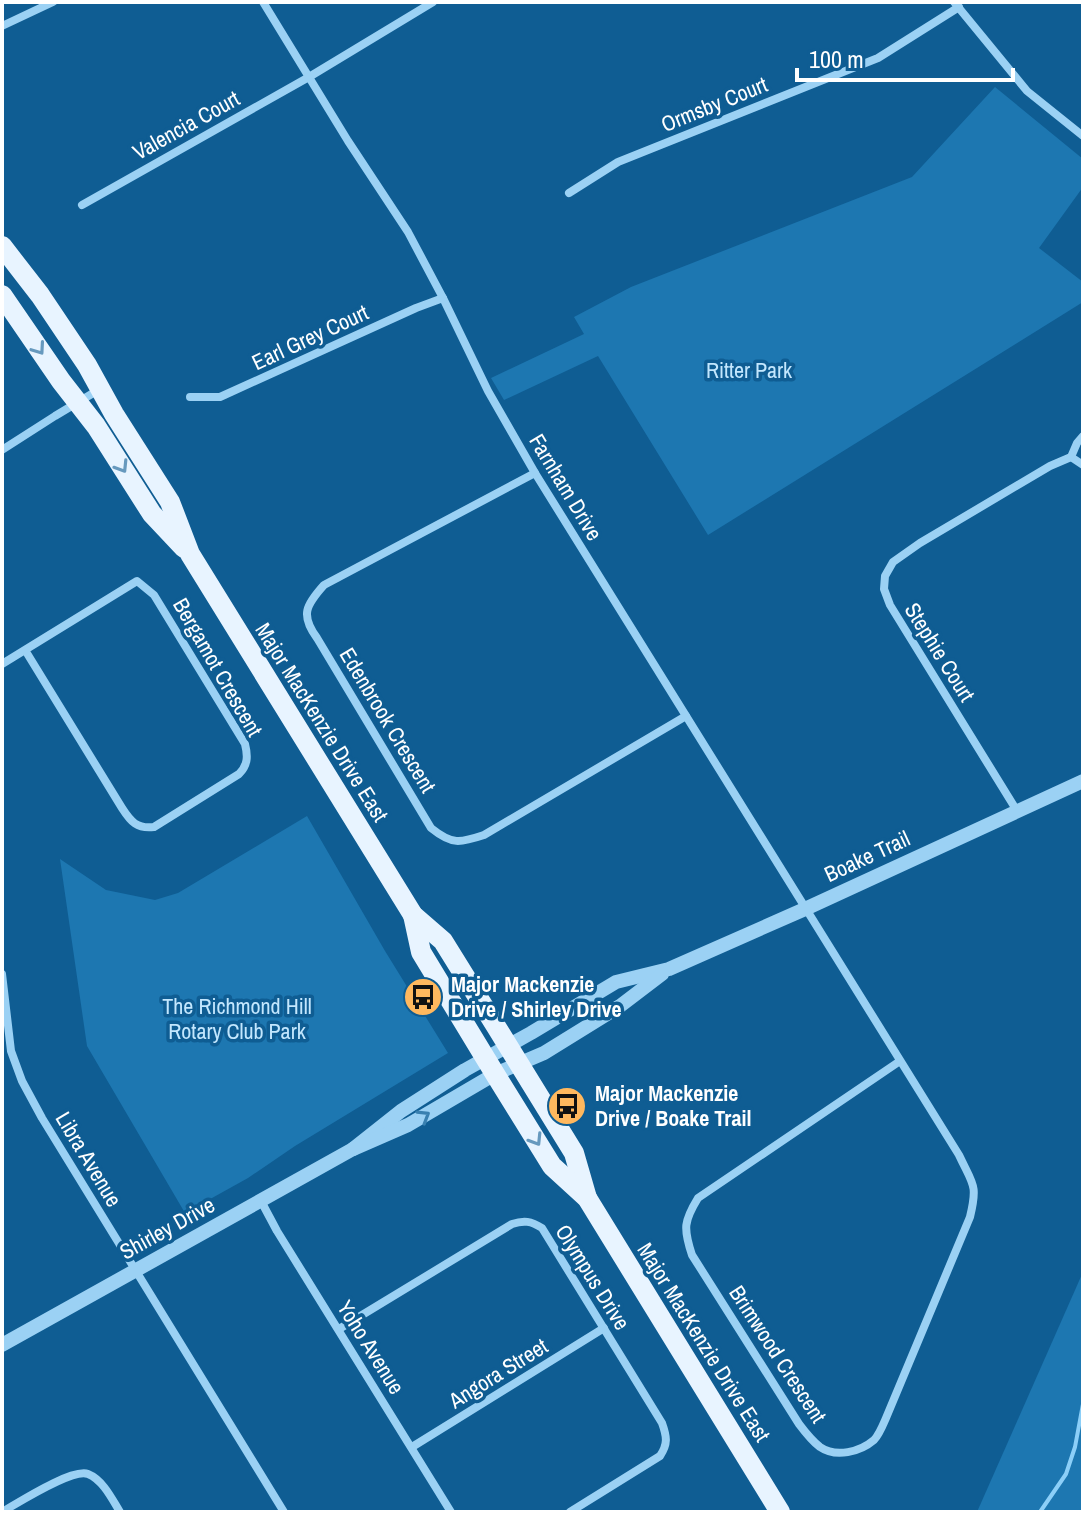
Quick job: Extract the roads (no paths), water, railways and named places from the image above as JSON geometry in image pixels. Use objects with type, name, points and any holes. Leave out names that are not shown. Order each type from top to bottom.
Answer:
[{"type":"main road","name":"Major MacKenzie Drive East","points":[[2,246],[40,295],[170,502],[190,554],[413,915],[421,952],[502,1060],[552,1166],[587,1198],[780,1512]]},
{"type":"main road","name":"Major MacKenzie Drive East","points":[[2,295],[96,426],[152,514],[190,554]]},
{"type":"street","points":[[2,26],[53,2]]},
{"type":"street","name":"Farnham Drive","points":[[263,2],[408,232],[488,391],[535,473],[805,909]]},
{"type":"street","name":"Valencia Court","points":[[82,205],[309,77],[433,2]]},
{"type":"street","points":[[957,4],[1027,91],[1083,136]]},
{"type":"street","name":"Ormsby Court","points":[[569,193],[618,162],[878,58],[957,4]]},
{"type":"street","name":"Earl Grey Court","points":[[190,397],[220,397],[443,298]]},
{"type":"street","points":[[2,450],[101,389]]},
{"type":"street","points":[[1083,436],[1071,457],[1083,465]]},
{"type":"street","name":"Stephie Court","points":[[1017,811],[890,605],[884,589],[885,576],[893,562],[920,543],[1050,466],[1071,457]]},
{"type":"street","name":"Edenbrook Crescent","points":[[535,473],[324,585],[306,610],[308,625],[431,828],[445,840],[464,842],[484,835],[686,716]]},
{"type":"street","name":"Bergamot Crescent","points":[[2,664],[137,581],[154,595],[245,744],[247,763],[244,769],[154,827],[137,826],[130,821],[25,650]]},
{"type":"street","name":"Boake Trail","points":[[502,1060],[616,982],[669,969],[1083,781]]},
{"type":"street","name":"Brimwood Crescent","points":[[805,909],[959,1155],[972,1179],[975,1194],[970,1217],[876,1438],[844,1453],[823,1449],[799,1424],[692,1255],[685,1225],[698,1198],[900,1061]]},
{"type":"street","name":"Boake Trail","points":[[502,1060],[544,1053],[620,1006],[669,969]]},
{"type":"street","name":"Libra Avenue","points":[[2,974],[7,1052],[22,1081],[284,1512]]},
{"type":"street","name":"Shirley Drive","points":[[2,1345],[353,1149],[408,1125],[502,1060]]},
{"type":"street","name":"Yoho Avenue","points":[[261,1201],[451,1512]]},
{"type":"street","name":"Olympus Drive","points":[[339,1329],[512,1224],[523,1221],[542,1228],[666,1434],[667,1445],[660,1456],[570,1512]]},
{"type":"street","name":"Angora Street","points":[[412,1447],[604,1328]]},
{"type":"street","points":[[2,1512],[69,1475],[81,1472],[98,1480],[120,1512]]},
{"type":"waterway","points":[[1040,1512],[1066,1474],[1083,1404]]},
{"type":"place","name":"Major Mackenzie Drive / Shirley Drive","points":[[423,997]]},
{"type":"place","name":"Major Mackenzie Drive / Boake Trail","points":[[567,1106]]},
{"type":"park label","name":"Ritter Park","points":[[749,370]]},
{"type":"park label","name":"The Richmond Hill Rotary Club Park","points":[[237,1018]]}]
